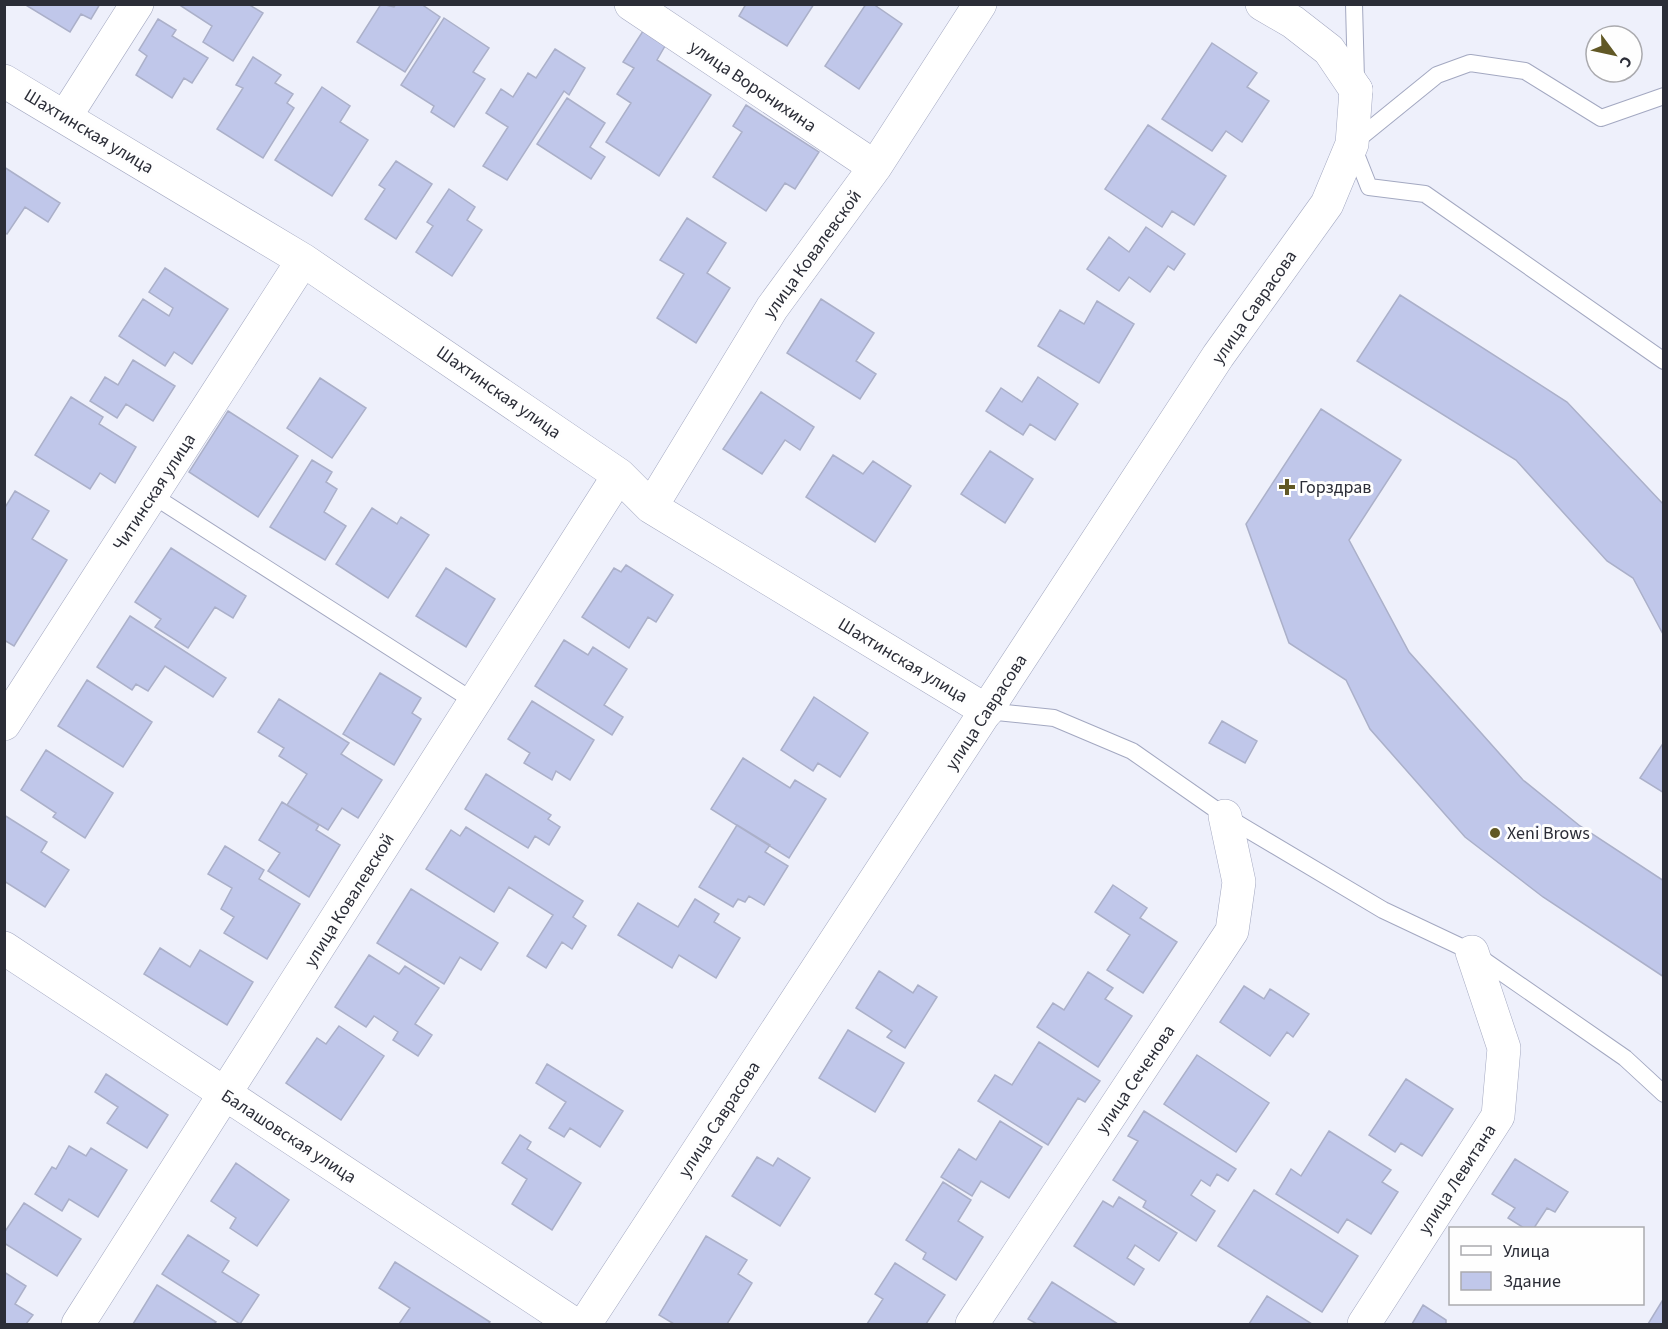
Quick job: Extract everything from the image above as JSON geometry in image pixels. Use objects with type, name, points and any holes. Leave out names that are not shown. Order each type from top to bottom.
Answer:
[{"type":"street","points":[[65,117],[137,4]]},
{"type":"street","name":"улица Воронихина","points":[[631,4],[875,167]]},
{"type":"street","name":"улица Ковалевской","points":[[651,507],[772,308],[875,167],[980,4]]},
{"type":"street","points":[[1262,4],[1293,22],[1329,50],[1356,90]]},
{"type":"street","name":"Шахтинская улица","points":[[4,81],[303,260],[619,475],[651,507],[987,711]]},
{"type":"street","name":"улица Саврасова","points":[[585,1324],[1218,356],[1327,204],[1352,144],[1356,90]]},
{"type":"street","name":"Читинская улица","points":[[4,724],[303,260]]},
{"type":"street","name":"улица Ковалевской","points":[[78,1324],[619,475]]},
{"type":"street","name":"улица Сеченова","points":[[972,1324],[1232,932],[1239,882],[1225,816]]},
{"type":"street","name":"Балашовская улица","points":[[4,948],[574,1324]]},
{"type":"street","name":"улица Левитана","points":[[1364,1324],[1498,1116],[1504,1048],[1472,952]]},
{"type":"lane","points":[[1354,4],[1356,90]]},
{"type":"lane","points":[[1664,96],[1624,112],[1601,118],[1525,71],[1470,63],[1437,75],[1352,144],[1370,187],[1425,194],[1664,361]]},
{"type":"lane","points":[[152,495],[475,702]]},
{"type":"lane","points":[[987,711],[1054,718],[1132,751],[1225,816],[1383,910],[1472,952],[1625,1058],[1664,1094]]},
{"type":"building","points":[[24,4],[100,4],[91,19],[81,14],[70,32]]},
{"type":"building","points":[[178,4],[248,4],[263,13],[233,61],[203,42],[212,26]]},
{"type":"building","points":[[381,4],[394,7],[396,4],[421,4],[440,17],[405,72],[357,42]]},
{"type":"building","points":[[746,4],[814,4],[787,46],[739,16]]},
{"type":"building","points":[[866,4],[873,4],[902,24],[859,89],[825,66]]},
{"type":"building","points":[[444,18],[489,48],[473,72],[485,79],[454,127],[431,112],[434,106],[401,85]]},
{"type":"building","points":[[158,19],[176,30],[172,36],[208,58],[192,83],[184,78],[172,98],[136,75],[147,56],[139,50]]},
{"type":"building","points":[[643,31],[665,46],[657,60],[711,95],[659,176],[606,142],[631,103],[617,94],[634,68],[623,62]]},
{"type":"building","points":[[1212,43],[1257,73],[1247,87],[1269,101],[1242,142],[1226,131],[1212,151],[1162,119]]},
{"type":"building","points":[[555,49],[585,68],[569,95],[564,91],[507,180],[483,166],[508,127],[486,113],[501,89],[513,97],[528,73],[536,78]]},
{"type":"building","points":[[253,57],[281,75],[275,83],[293,94],[287,103],[294,108],[263,158],[217,129],[243,88],[236,85]]},
{"type":"building","points":[[322,87],[350,106],[340,122],[368,140],[332,196],[275,160]]},
{"type":"building","points":[[567,98],[605,123],[590,147],[605,157],[591,179],[537,144]]},
{"type":"building","points":[[746,105],[819,152],[795,189],[785,183],[766,211],[713,177],[742,132],[733,126]]},
{"type":"building","points":[[1148,125],[1226,176],[1194,225],[1172,211],[1162,227],[1105,189]]},
{"type":"building","points":[[396,161],[432,184],[396,239],[365,219],[385,189],[379,185]]},
{"type":"building","points":[[4,167],[60,203],[48,222],[25,207],[7,234],[4,232]]},
{"type":"building","points":[[449,189],[475,207],[467,220],[482,230],[452,276],[416,252],[433,226],[427,222]]},
{"type":"building","points":[[687,218],[726,243],[707,273],[730,288],[696,343],[657,318],[684,274],[660,260]]},
{"type":"building","points":[[1146,227],[1185,254],[1174,270],[1168,266],[1150,292],[1129,277],[1119,291],[1087,269],[1109,237],[1129,252]]},
{"type":"building","points":[[165,268],[228,309],[192,364],[174,352],[165,366],[119,336],[143,299],[169,316],[173,308],[149,292]]},
{"type":"building","points":[[1400,295],[1567,402],[1664,505],[1664,636],[1633,578],[1607,561],[1516,460],[1357,361]]},
{"type":"building","points":[[821,299],[874,333],[856,361],[876,374],[860,399],[787,353]]},
{"type":"building","points":[[1097,301],[1134,324],[1099,383],[1038,346],[1060,310],[1084,324]]},
{"type":"building","points":[[133,360],[175,386],[153,421],[126,404],[117,418],[90,401],[105,377],[118,385]]},
{"type":"building","points":[[1038,377],[1078,404],[1055,440],[1030,424],[1023,435],[986,411],[1001,388],[1022,402]]},
{"type":"building","points":[[320,378],[366,408],[332,458],[287,428]]},
{"type":"building","points":[[761,392],[814,427],[800,450],[785,440],[762,474],[723,449]]},
{"type":"building","points":[[71,397],[103,417],[99,424],[136,447],[115,483],[100,473],[90,489],[35,455]]},
{"type":"building","points":[[1321,409],[1401,460],[1349,540],[1409,652],[1523,780],[1580,826],[1664,881],[1664,977],[1543,897],[1465,837],[1370,729],[1346,680],[1289,643],[1246,524]]},
{"type":"building","points":[[228,411],[298,456],[258,517],[189,472]]},
{"type":"building","points":[[990,451],[1033,479],[1005,523],[961,494]]},
{"type":"building","points":[[833,455],[863,474],[873,461],[911,486],[875,542],[806,497]]},
{"type":"building","points":[[312,460],[332,472],[326,482],[337,489],[324,512],[346,526],[325,560],[270,527]]},
{"type":"building","points":[[15,491],[49,511],[32,539],[67,560],[14,646],[4,640],[4,509]]},
{"type":"building","points":[[372,508],[397,524],[401,517],[429,535],[388,598],[336,564]]},
{"type":"building","points":[[171,548],[246,596],[233,618],[215,607],[188,648],[155,627],[161,619],[135,602]]},
{"type":"building","points":[[626,565],[673,595],[656,622],[648,617],[629,648],[582,617],[614,568],[621,572]]},
{"type":"building","points":[[446,568],[495,599],[466,647],[416,616]]},
{"type":"building","points":[[130,616],[226,678],[213,697],[165,666],[148,691],[136,684],[132,690],[97,667]]},
{"type":"building","points":[[564,640],[588,655],[593,647],[627,669],[604,705],[623,717],[612,735],[535,686]]},
{"type":"building","points":[[380,673],[421,698],[412,713],[421,719],[394,765],[343,734]]},
{"type":"building","points":[[87,680],[152,722],[123,767],[58,726]]},
{"type":"building","points":[[814,697],[868,733],[840,777],[818,763],[813,771],[781,750]]},
{"type":"building","points":[[279,699],[349,743],[341,754],[382,780],[358,818],[342,808],[328,830],[287,805],[307,774],[279,756],[284,748],[258,732]]},
{"type":"building","points":[[532,701],[594,740],[570,780],[556,771],[552,780],[524,763],[530,753],[508,739]]},
{"type":"building","points":[[1222,721],[1257,741],[1245,763],[1209,743]]},
{"type":"building","points":[[1664,742],[1664,793],[1640,778]]},
{"type":"building","points":[[46,750],[113,793],[85,838],[53,817],[56,813],[21,790]]},
{"type":"building","points":[[743,758],[790,788],[795,780],[826,799],[789,858],[711,809]]},
{"type":"building","points":[[486,774],[551,815],[548,819],[560,827],[549,845],[535,836],[528,848],[465,809]]},
{"type":"building","points":[[282,802],[319,825],[316,830],[340,845],[309,897],[268,871],[280,853],[259,840]]},
{"type":"building","points":[[4,815],[47,842],[41,852],[69,870],[45,907],[4,881]]},
{"type":"building","points":[[737,825],[770,845],[765,852],[788,866],[764,905],[749,896],[745,902],[738,899],[733,907],[699,887]]},
{"type":"building","points":[[466,827],[583,901],[573,917],[586,926],[572,949],[562,942],[546,968],[527,956],[553,915],[509,887],[494,912],[426,869],[451,830],[460,836]]},
{"type":"building","points":[[225,846],[264,870],[259,879],[300,904],[267,959],[224,933],[234,917],[221,909],[232,888],[208,874]]},
{"type":"building","points":[[1113,885],[1147,908],[1140,918],[1177,942],[1143,993],[1107,970],[1130,935],[1095,912]]},
{"type":"building","points":[[411,889],[498,943],[481,970],[460,957],[444,984],[377,943]]},
{"type":"building","points":[[695,899],[719,914],[714,922],[740,938],[716,978],[679,955],[672,968],[618,935],[638,903],[678,927]]},
{"type":"building","points":[[160,948],[190,967],[200,950],[253,982],[227,1025],[144,974]]},
{"type":"building","points":[[369,955],[399,974],[405,966],[439,988],[415,1024],[432,1035],[418,1056],[393,1040],[398,1032],[374,1016],[366,1027],[335,1007]]},
{"type":"building","points":[[879,971],[913,993],[918,985],[937,997],[905,1048],[887,1037],[892,1031],[856,1008]]},
{"type":"building","points":[[1088,972],[1113,988],[1105,999],[1132,1016],[1098,1067],[1037,1027],[1053,1003],[1064,1010]]},
{"type":"building","points":[[1244,986],[1264,999],[1270,989],[1309,1014],[1293,1037],[1287,1032],[1270,1056],[1220,1022]]},
{"type":"building","points":[[339,1026],[384,1056],[341,1120],[286,1083],[317,1038],[326,1044]]},
{"type":"building","points":[[848,1030],[904,1063],[875,1112],[819,1078]]},
{"type":"building","points":[[1039,1042],[1100,1081],[1085,1102],[1078,1098],[1048,1145],[978,1101],[995,1075],[1012,1085]]},
{"type":"building","points":[[1197,1055],[1269,1103],[1236,1152],[1164,1104]]},
{"type":"building","points":[[547,1064],[623,1111],[600,1147],[570,1128],[564,1137],[549,1128],[566,1102],[536,1083]]},
{"type":"building","points":[[106,1074],[168,1115],[147,1148],[107,1123],[118,1107],[95,1092]]},
{"type":"building","points":[[1406,1079],[1453,1109],[1422,1156],[1401,1143],[1395,1152],[1369,1135]]},
{"type":"building","points":[[1144,1111],[1236,1169],[1228,1181],[1217,1174],[1210,1186],[1201,1180],[1191,1195],[1215,1211],[1196,1241],[1143,1207],[1146,1201],[1113,1180],[1138,1141],[1128,1136]]},
{"type":"building","points":[[1000,1121],[1042,1147],[1009,1198],[981,1181],[972,1196],[941,1177],[959,1149],[976,1160]]},
{"type":"building","points":[[1329,1131],[1391,1170],[1382,1182],[1398,1192],[1371,1234],[1347,1219],[1338,1233],[1276,1194],[1291,1169],[1301,1176]]},
{"type":"building","points":[[520,1135],[531,1142],[527,1149],[581,1183],[552,1230],[512,1204],[527,1179],[502,1163]]},
{"type":"building","points":[[69,1146],[86,1156],[91,1148],[127,1170],[98,1217],[69,1199],[62,1211],[35,1194],[52,1167],[56,1169]]},
{"type":"building","points":[[757,1157],[773,1166],[778,1158],[810,1178],[780,1226],[732,1196]]},
{"type":"building","points":[[1515,1159],[1568,1192],[1555,1212],[1547,1208],[1535,1227],[1522,1227],[1508,1218],[1515,1208],[1492,1194]]},
{"type":"building","points":[[236,1163],[289,1200],[257,1246],[230,1228],[236,1218],[211,1201]]},
{"type":"building","points":[[943,1182],[971,1200],[958,1221],[983,1237],[956,1280],[923,1259],[926,1253],[906,1240]]},
{"type":"building","points":[[1254,1190],[1358,1256],[1322,1312],[1218,1246]]},
{"type":"building","points":[[1119,1197],[1177,1233],[1159,1261],[1135,1245],[1127,1258],[1144,1269],[1134,1285],[1074,1246],[1103,1201],[1113,1207]]},
{"type":"building","points":[[24,1203],[81,1239],[57,1276],[4,1243],[4,1233]]},
{"type":"building","points":[[188,1235],[229,1261],[222,1272],[259,1295],[240,1324],[162,1274]]},
{"type":"building","points":[[706,1236],[747,1260],[738,1274],[752,1283],[727,1324],[674,1324],[659,1315]]},
{"type":"building","points":[[395,1262],[490,1322],[488,1324],[399,1324],[410,1308],[379,1288]]},
{"type":"building","points":[[895,1263],[945,1295],[926,1324],[867,1324],[883,1299],[875,1294]]},
{"type":"building","points":[[4,1272],[26,1286],[15,1304],[33,1315],[26,1324],[4,1324]]},
{"type":"building","points":[[1052,1282],[1118,1324],[1037,1324],[1028,1319]]},
{"type":"building","points":[[157,1285],[216,1322],[214,1324],[133,1324]]},
{"type":"building","points":[[1267,1296],[1312,1324],[1249,1324]]},
{"type":"building","points":[[1664,1298],[1664,1324],[1648,1324]]},
{"type":"building","points":[[1423,1305],[1446,1320],[1446,1324],[1412,1324]]},
{"type":"place","name":"Горздрав","points":[[1287,487]]},
{"type":"place","name":"Xeni Brows","points":[[1495,833]]}]
